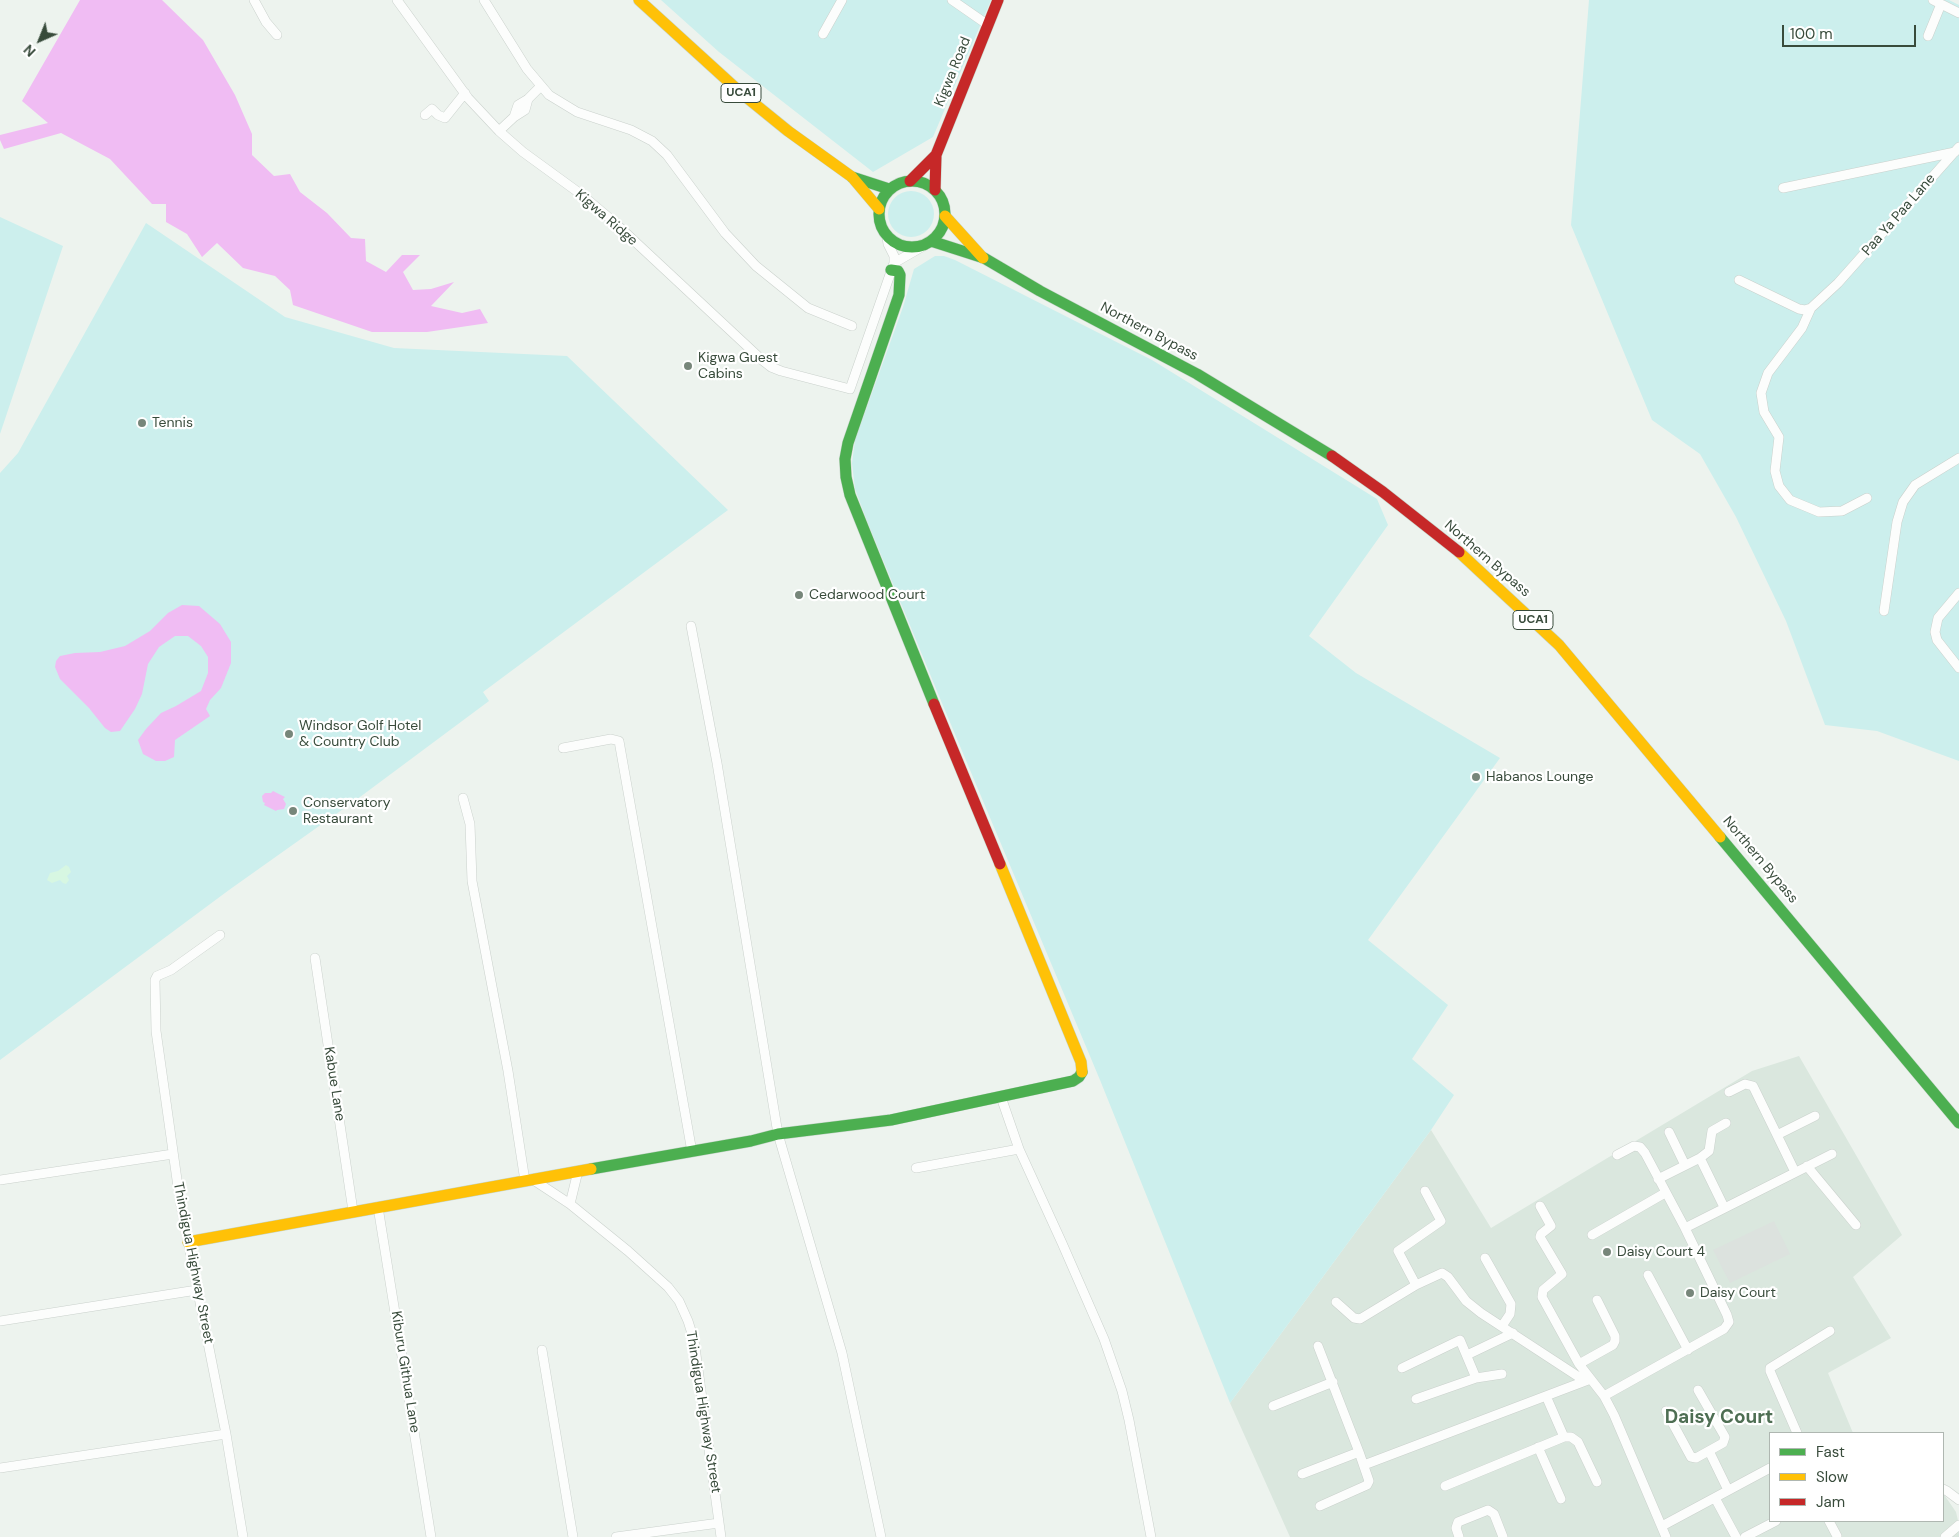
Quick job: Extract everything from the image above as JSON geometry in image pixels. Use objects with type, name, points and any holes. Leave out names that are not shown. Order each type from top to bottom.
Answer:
[{"type":"main road","name":"UCA1","points":[[639,0],[740,92],[788,131],[852,177],[878,209]]},
{"type":"main road","name":"Kigwa Road","points":[[936,155],[998,0]]},
{"type":"main road","points":[[910,181],[936,155]]},
{"type":"main road","points":[[935,190],[936,155]]},
{"type":"main road","name":"UCA1","points":[[852,177],[890,189]]},
{"type":"main road","points":[[910,181],[926,184],[935,190],[943,202],[945,216],[941,230],[929,242],[909,248],[899,245],[887,237],[880,225],[878,209],[881,201],[890,189],[902,182],[910,181]]},
{"type":"main road","name":"UCA1","points":[[945,216],[984,258]]},
{"type":"main road","name":"UCA1","points":[[929,242],[984,258]]},
{"type":"main road","name":"Northern Bypass","points":[[984,258],[1040,291],[1197,374],[1318,446],[1383,492],[1453,547],[1559,645],[1959,1123]]},
{"type":"main road","points":[[188,1242],[578,1171],[751,1142],[778,1134],[891,1120],[1073,1082],[1082,1071],[1082,1062],[900,624],[848,486],[845,459],[848,443],[899,295],[900,275],[898,270],[893,267]]},
{"type":"street","points":[[254,0],[266,22],[277,35]]},
{"type":"street","name":"Kigwa Ridge","points":[[397,0],[465,93],[499,131],[544,169],[582,195],[614,222],[762,360],[781,371],[850,389],[893,267]]},
{"type":"street","points":[[484,0],[509,42],[540,87],[549,95],[577,112],[631,130],[652,141],[667,155],[725,233],[756,266],[808,308],[852,326]]},
{"type":"street","points":[[823,34],[842,0]]},
{"type":"street","points":[[952,0],[988,25]]},
{"type":"street","points":[[1928,36],[1937,2],[1959,13]]},
{"type":"street","points":[[499,131],[525,110],[528,100],[540,87]]},
{"type":"street","points":[[426,115],[432,109],[438,115],[445,118],[465,93]]},
{"type":"street","points":[[1783,188],[1957,149]]},
{"type":"street","name":"Paa Ya Paa Lane","points":[[1811,308],[1838,283],[1957,149]]},
{"type":"street","points":[[887,237],[894,256],[893,267]]},
{"type":"street","points":[[893,267],[929,242]]},
{"type":"street","points":[[1739,280],[1799,309],[1811,308]]},
{"type":"street","points":[[1811,308],[1802,328],[1768,373],[1761,392],[1764,412],[1779,437],[1775,472],[1779,486],[1790,500],[1819,512],[1842,510],[1867,498]]},
{"type":"street","points":[[1884,611],[1897,522],[1903,502],[1915,485],[1959,458]]},
{"type":"street","points":[[1959,594],[1938,618],[1935,632],[1938,640],[1959,668]]},
{"type":"street","points":[[691,626],[717,762],[778,1134],[842,1354],[881,1537]]},
{"type":"street","points":[[563,748],[611,739],[619,742],[692,1152]]},
{"type":"street","points":[[463,798],[470,824],[472,881],[528,1180]]},
{"type":"street","name":"Thindigua Highway Street","points":[[220,936],[171,970],[157,976],[155,987],[156,1031],[173,1154],[188,1242],[226,1434],[242,1537]]},
{"type":"street","name":"Kabue Lane","points":[[315,958],[353,1211]]},
{"type":"street","points":[[1729,1092],[1745,1084],[1753,1086],[1795,1172]]},
{"type":"street","points":[[1001,1097],[1019,1149],[1104,1339],[1122,1390],[1150,1537]]},
{"type":"street","points":[[1777,1135],[1815,1116]]},
{"type":"street","points":[[1658,1179],[1709,1152],[1712,1131],[1726,1123]]},
{"type":"street","points":[[1669,1132],[1685,1165]]},
{"type":"street","points":[[1604,1396],[1724,1329],[1729,1322],[1685,1228],[1645,1153],[1637,1146],[1616,1155]]},
{"type":"street","points":[[916,1168],[1019,1149]]},
{"type":"street","points":[[0,1180],[173,1154]]},
{"type":"street","points":[[1685,1228],[1832,1154]]},
{"type":"street","points":[[1700,1158],[1724,1207]]},
{"type":"street","points":[[1807,1166],[1856,1226]]},
{"type":"street","points":[[570,1204],[578,1171]]},
{"type":"street","name":"Thindigua Highway Street","points":[[528,1180],[570,1204],[668,1287],[679,1301],[694,1340],[722,1537]]},
{"type":"street","points":[[1416,1285],[1398,1251],[1441,1222],[1425,1191]]},
{"type":"street","points":[[1592,1235],[1665,1193]]},
{"type":"street","points":[[1540,1206],[1551,1226],[1540,1237],[1562,1274],[1543,1290],[1542,1297],[1588,1380]]},
{"type":"street","name":"Kiburu Githua Lane","points":[[378,1207],[431,1537]]},
{"type":"street","points":[[1485,1258],[1511,1304],[1510,1314],[1502,1326]]},
{"type":"street","points":[[1336,1302],[1354,1318],[1360,1319],[1416,1285],[1445,1273],[1466,1301],[1588,1380],[1604,1396],[1626,1440],[1666,1537]]},
{"type":"street","points":[[1648,1275],[1688,1350]]},
{"type":"street","points":[[0,1321],[198,1290]]},
{"type":"street","points":[[1579,1364],[1613,1345],[1615,1341],[1615,1336],[1597,1300]]},
{"type":"street","points":[[1797,1432],[1770,1368],[1830,1331]]},
{"type":"street","points":[[1467,1355],[1513,1333]]},
{"type":"street","points":[[1402,1368],[1458,1340],[1461,1341],[1476,1378]]},
{"type":"street","points":[[1318,1346],[1360,1452],[1369,1481],[1367,1485],[1320,1506]]},
{"type":"street","points":[[542,1350],[573,1537]]},
{"type":"street","points":[[1416,1399],[1476,1378],[1502,1374]]},
{"type":"street","points":[[1364,1465],[1588,1380]]},
{"type":"street","points":[[1273,1406],[1333,1382]]},
{"type":"street","points":[[1666,1412],[1691,1457],[1696,1458],[1723,1443],[1725,1437],[1698,1390]]},
{"type":"street","points":[[1546,1396],[1564,1437]]},
{"type":"street","points":[[0,1468],[226,1434]]},
{"type":"street","points":[[1445,1486],[1564,1437],[1574,1437],[1578,1442],[1597,1482]]},
{"type":"street","points":[[1538,1448],[1561,1499]]},
{"type":"street","points":[[1709,1451],[1728,1490]]},
{"type":"street","points":[[1302,1474],[1360,1452]]},
{"type":"street","points":[[1662,1526],[1769,1469]]},
{"type":"street","points":[[1944,1490],[1959,1500]]},
{"type":"street","points":[[1715,1498],[1736,1537]]},
{"type":"street","points":[[1459,1537],[1456,1528],[1458,1522],[1488,1510],[1494,1514],[1503,1537]]},
{"type":"street","points":[[1751,1535],[1774,1522]]},
{"type":"street","points":[[1830,1522],[1838,1536]]},
{"type":"street","points":[[616,1537],[719,1523]]},
{"type":"street","points":[[1945,1537],[1959,1526]]},
{"type":"shaded area","points":[[80,0],[162,0],[203,40],[235,95],[252,134],[252,155],[274,176],[290,174],[300,192],[327,213],[351,238],[365,239],[366,261],[386,272],[402,255],[420,255],[403,272],[413,290],[431,289],[454,282],[431,306],[462,313],[480,309],[488,323],[427,332],[372,332],[293,305],[290,290],[275,276],[243,268],[217,243],[202,257],[187,234],[166,222],[166,204],[152,204],[110,159],[61,133],[4,149],[0,135],[48,123],[22,101]]},
{"type":"shaded area","points":[[661,0],[991,0],[933,137],[873,172],[719,52]]},
{"type":"shaded area","points":[[1589,0],[1949,0],[1959,5],[1959,761],[1877,731],[1825,725],[1786,621],[1736,517],[1700,454],[1652,420],[1571,225]]},
{"type":"shaded area","points":[[911,191],[924,195],[930,201],[934,214],[930,227],[924,233],[911,237],[898,233],[892,227],[888,214],[892,201],[898,195]]},
{"type":"shaded area","points":[[0,217],[63,246],[0,434]]},
{"type":"shaded area","points":[[146,223],[285,317],[394,348],[567,356],[728,510],[483,692],[489,701],[360,797],[229,890],[0,1060],[0,473],[18,453]]},
{"type":"shaded area","points":[[935,256],[944,256],[955,260],[1152,360],[1377,499],[1388,525],[1309,636],[1356,673],[1500,758],[1368,940],[1448,1005],[1412,1059],[1454,1095],[1431,1130],[1230,1403],[1100,1080],[939,696],[855,489],[852,463],[855,440],[903,307],[914,269]]},
{"type":"shaded area","points":[[182,605],[199,606],[220,624],[231,642],[231,663],[221,688],[210,700],[206,709],[210,716],[175,740],[174,757],[165,761],[156,761],[143,754],[138,740],[161,713],[201,691],[208,673],[208,657],[201,646],[188,636],[175,636],[159,647],[148,664],[142,694],[135,709],[120,731],[111,732],[105,728],[89,708],[60,679],[55,667],[56,661],[60,656],[100,652],[125,646],[150,631],[168,613]]},
{"type":"shaded area","points":[[273,791],[285,797],[283,799],[286,804],[284,809],[276,811],[264,805],[262,796]]},
{"type":"shaded area","points":[[1799,1056],[1902,1235],[1853,1277],[1891,1338],[1828,1373],[1853,1432],[1769,1432],[1769,1522],[1944,1522],[1944,1494],[1956,1512],[1959,1537],[1290,1537],[1230,1403],[1431,1130],[1491,1228],[1752,1071]]},
{"type":"shaded area","points":[[1774,1221],[1790,1254],[1730,1283],[1713,1250]]},
{"type":"sand","points":[[66,865],[71,872],[67,876],[69,880],[66,884],[60,880],[52,883],[47,880],[50,873],[58,871]]},
{"type":"traffic: fast","points":[[852,177],[889,189]]},
{"type":"traffic: fast","points":[[905,181],[919,181],[931,186],[940,195],[945,207],[945,214],[943,227],[936,238],[919,247],[905,247],[893,242],[884,233],[879,221],[879,207],[884,195],[893,186],[905,181]]},
{"type":"traffic: fast","points":[[931,241],[984,258],[1040,291],[1197,374],[1332,456]]},
{"type":"traffic: fast","points":[[891,270],[898,271],[900,275],[899,295],[848,443],[845,459],[846,477],[850,495],[934,704]]},
{"type":"traffic: fast","points":[[1720,837],[1959,1123]]},
{"type":"traffic: fast","points":[[591,1169],[751,1141],[778,1134],[891,1120],[1073,1081],[1082,1072]]},
{"type":"traffic: slow","points":[[639,0],[740,92],[788,131],[852,177],[879,209]]},
{"type":"traffic: slow","points":[[945,216],[983,258]]},
{"type":"traffic: slow","points":[[1459,552],[1559,645],[1720,837]]},
{"type":"traffic: slow","points":[[1000,864],[1081,1062],[1082,1072]]},
{"type":"traffic: slow","points":[[188,1242],[591,1169]]},
{"type":"traffic: jam","points":[[935,190],[936,155],[998,0]]},
{"type":"traffic: jam","points":[[910,181],[936,155]]},
{"type":"traffic: jam","points":[[1332,456],[1383,492],[1459,552]]},
{"type":"traffic: jam","points":[[934,704],[1000,864]]},
{"type":"place","name":"Kigwa Guest Cabins","points":[[688,366]]},
{"type":"place","name":"Tennis","points":[[142,423]]},
{"type":"place","name":"Cedarwood Court","points":[[799,595]]},
{"type":"place","name":"Windsor Golf Hotel & Country Club","points":[[289,734]]},
{"type":"place","name":"Habanos Lounge","points":[[1476,777]]},
{"type":"place","name":"Conservatory Restaurant","points":[[293,811]]},
{"type":"place","name":"Daisy Court 4","points":[[1607,1252]]},
{"type":"place","name":"Daisy Court","points":[[1690,1293]]},
{"type":"district","name":"Daisy Court","points":[[1719,1418]]}]
